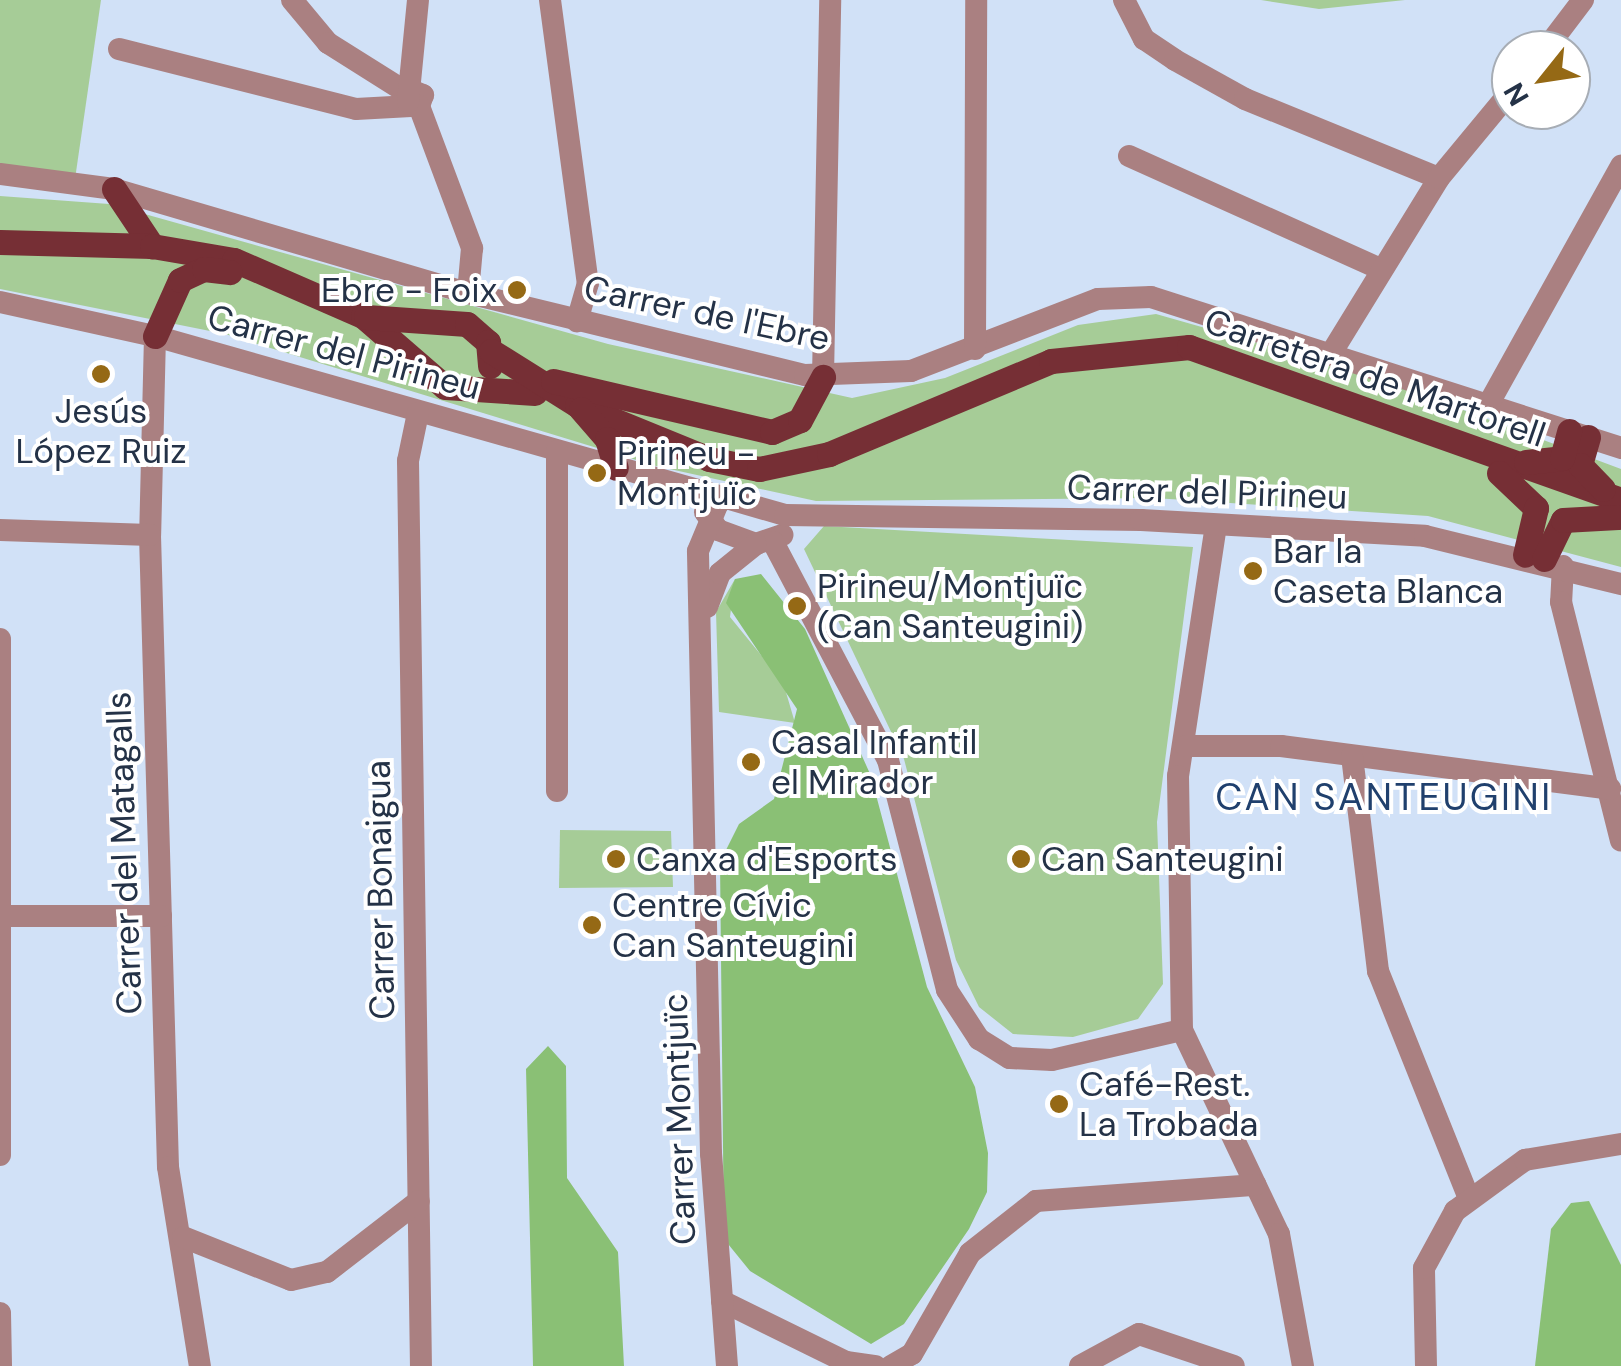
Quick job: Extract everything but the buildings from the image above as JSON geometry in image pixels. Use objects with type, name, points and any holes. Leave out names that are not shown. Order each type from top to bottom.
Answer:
[{"type":"main road","points":[[114,189],[152,246]]},
{"type":"main road","points":[[0,242],[152,246],[234,260],[363,316],[446,386],[474,385],[577,405],[607,439],[616,468]]},
{"type":"main road","points":[[155,336],[175,286],[194,272],[297,288]]},
{"type":"main road","points":[[363,316],[476,328],[491,351],[474,385]]},
{"type":"main road","points":[[429,371],[427,346],[448,325]]},
{"type":"main road","name":"Carretera de Martorell","points":[[491,351],[577,405],[722,464],[773,469],[1051,361],[1189,347],[1508,467],[1568,468]]},
{"type":"main road","points":[[1155,349],[1460,458],[1549,484],[1568,468],[1579,434]]},
{"type":"main road","points":[[531,378],[772,432],[800,420],[824,377]]},
{"type":"main road","points":[[1460,458],[1508,467],[1619,508]]},
{"type":"main road","points":[[1508,467],[1536,508],[1544,560]]},
{"type":"main road","points":[[1568,468],[1619,508]]},
{"type":"main road","points":[[1544,560],[1563,520],[1619,508]]},
{"type":"street","points":[[292,0],[328,43],[413,99]]},
{"type":"street","points":[[418,0],[413,99],[472,248],[468,293]]},
{"type":"street","points":[[550,0],[588,283],[577,321]]},
{"type":"street","points":[[824,377],[830,0]]},
{"type":"street","points":[[975,349],[976,0]]},
{"type":"street","points":[[1124,0],[1144,40],[1175,60],[1280,114],[1439,178]]},
{"type":"street","points":[[1560,30],[1583,0]]},
{"type":"street","points":[[120,49],[356,109],[413,99]]},
{"type":"street","points":[[1332,352],[1439,178],[1491,115]]},
{"type":"street","points":[[1129,156],[1380,269]]},
{"type":"street","points":[[1488,405],[1621,166]]},
{"type":"street","name":"Carrer de l'Ebre","points":[[0,174],[114,189],[468,293],[824,377],[888,375],[975,349],[1098,300],[1133,296],[1332,352],[1621,448]]},
{"type":"street","name":"Carrer del Pirineu","points":[[0,302],[155,336],[418,414],[784,515],[1216,525],[1425,536],[1544,560],[1621,584]]},
{"type":"street","name":"Carrer del Matagalls","points":[[155,336],[150,535],[168,1167],[183,1236],[200,1366]]},
{"type":"street","name":"Carrer Bonaigua","points":[[418,414],[408,460],[421,1366]]},
{"type":"street","points":[[557,451],[557,790]]},
{"type":"street","name":"Carrer del Pirineu","points":[[667,483],[712,519],[724,534],[765,543]]},
{"type":"street","points":[[712,519],[726,498]]},
{"type":"street","points":[[702,625],[720,573],[765,543],[784,515]]},
{"type":"street","name":"Carrer Montjuïc","points":[[712,519],[699,542],[727,1366]]},
{"type":"street","points":[[1216,525],[1186,746],[1178,776],[1182,1030],[1286,1260],[1303,1366]]},
{"type":"street","points":[[0,530],[150,535]]},
{"type":"street","points":[[765,543],[888,760],[946,990],[979,1039],[1010,1058],[1052,1060],[1182,1030]]},
{"type":"street","points":[[1544,560],[1561,602],[1621,841]]},
{"type":"street","points":[[0,639],[0,1155]]},
{"type":"street","points":[[1186,746],[1352,756],[1610,789]]},
{"type":"street","points":[[1352,756],[1378,971],[1468,1196]]},
{"type":"street","points":[[2,916],[161,916]]},
{"type":"street","points":[[1426,1366],[1424,1268],[1468,1196],[1525,1160],[1621,1144]]},
{"type":"street","points":[[890,1366],[912,1354],[970,1252],[1036,1201],[1255,1185]]},
{"type":"street","points":[[183,1236],[291,1280],[327,1272],[420,1201]]},
{"type":"street","points":[[722,1301],[846,1362],[876,1366]]},
{"type":"street","points":[[0,1313],[1,1366]]},
{"type":"street","points":[[1080,1366],[1139,1334],[1179,1340],[1234,1366]]},
{"type":"green space","points":[[0,0],[101,0],[75,179],[0,168]]},
{"type":"green space","points":[[1261,0],[1405,0],[1319,9]]},
{"type":"green space","points":[[0,196],[109,204],[608,344],[852,398],[945,378],[1078,325],[1156,314],[1367,374],[1621,469],[1621,567],[1428,516],[1154,498],[816,501],[656,466],[225,334],[0,289]]},
{"type":"green space","points":[[824,526],[1193,547],[1157,822],[1163,984],[1138,1019],[1073,1037],[1013,1034],[979,1007],[956,960],[904,759],[804,549]]},
{"type":"green space","points":[[761,574],[805,629],[871,776],[927,987],[975,1087],[988,1153],[987,1192],[969,1229],[904,1324],[871,1344],[750,1271],[724,1239],[720,862],[739,824],[774,799],[797,709],[726,603],[735,579]]},
{"type":"green space","points":[[735,579],[730,617],[783,682],[795,723],[719,712],[716,612]]},
{"type":"green space","name":"Canxa d'Esports","points":[[560,830],[671,831],[673,887],[559,888]]},
{"type":"green space","points":[[548,1046],[566,1066],[567,1178],[618,1252],[624,1366],[533,1366],[526,1069]]},
{"type":"green space","points":[[1589,1201],[1621,1265],[1621,1366],[1535,1366],[1551,1229],[1571,1203]]},
{"type":"place","name":"Ebre - Foix","points":[[517,290]]},
{"type":"place","name":"Jesús López Ruiz","points":[[101,374]]},
{"type":"place","name":"Pirineu - Montjuïc","points":[[597,473]]},
{"type":"place","name":"Bar la Caseta Blanca","points":[[1253,571]]},
{"type":"place","name":"Pirineu/Montjuïc (Can Santeugini)","points":[[797,606]]},
{"type":"place","name":"Casal Infantil el Mirador","points":[[751,762]]},
{"type":"place","name":"Canxa d'Esports","points":[[616,859]]},
{"type":"place","name":"Can Santeugini","points":[[1021,859]]},
{"type":"place","name":"Centre Cívic Can Santeugini","points":[[592,925]]},
{"type":"place","name":"Café-Rest. La Trobada","points":[[1059,1104]]},
{"type":"district","name":"CAN SANTEUGINI","points":[[1384,798]]}]
